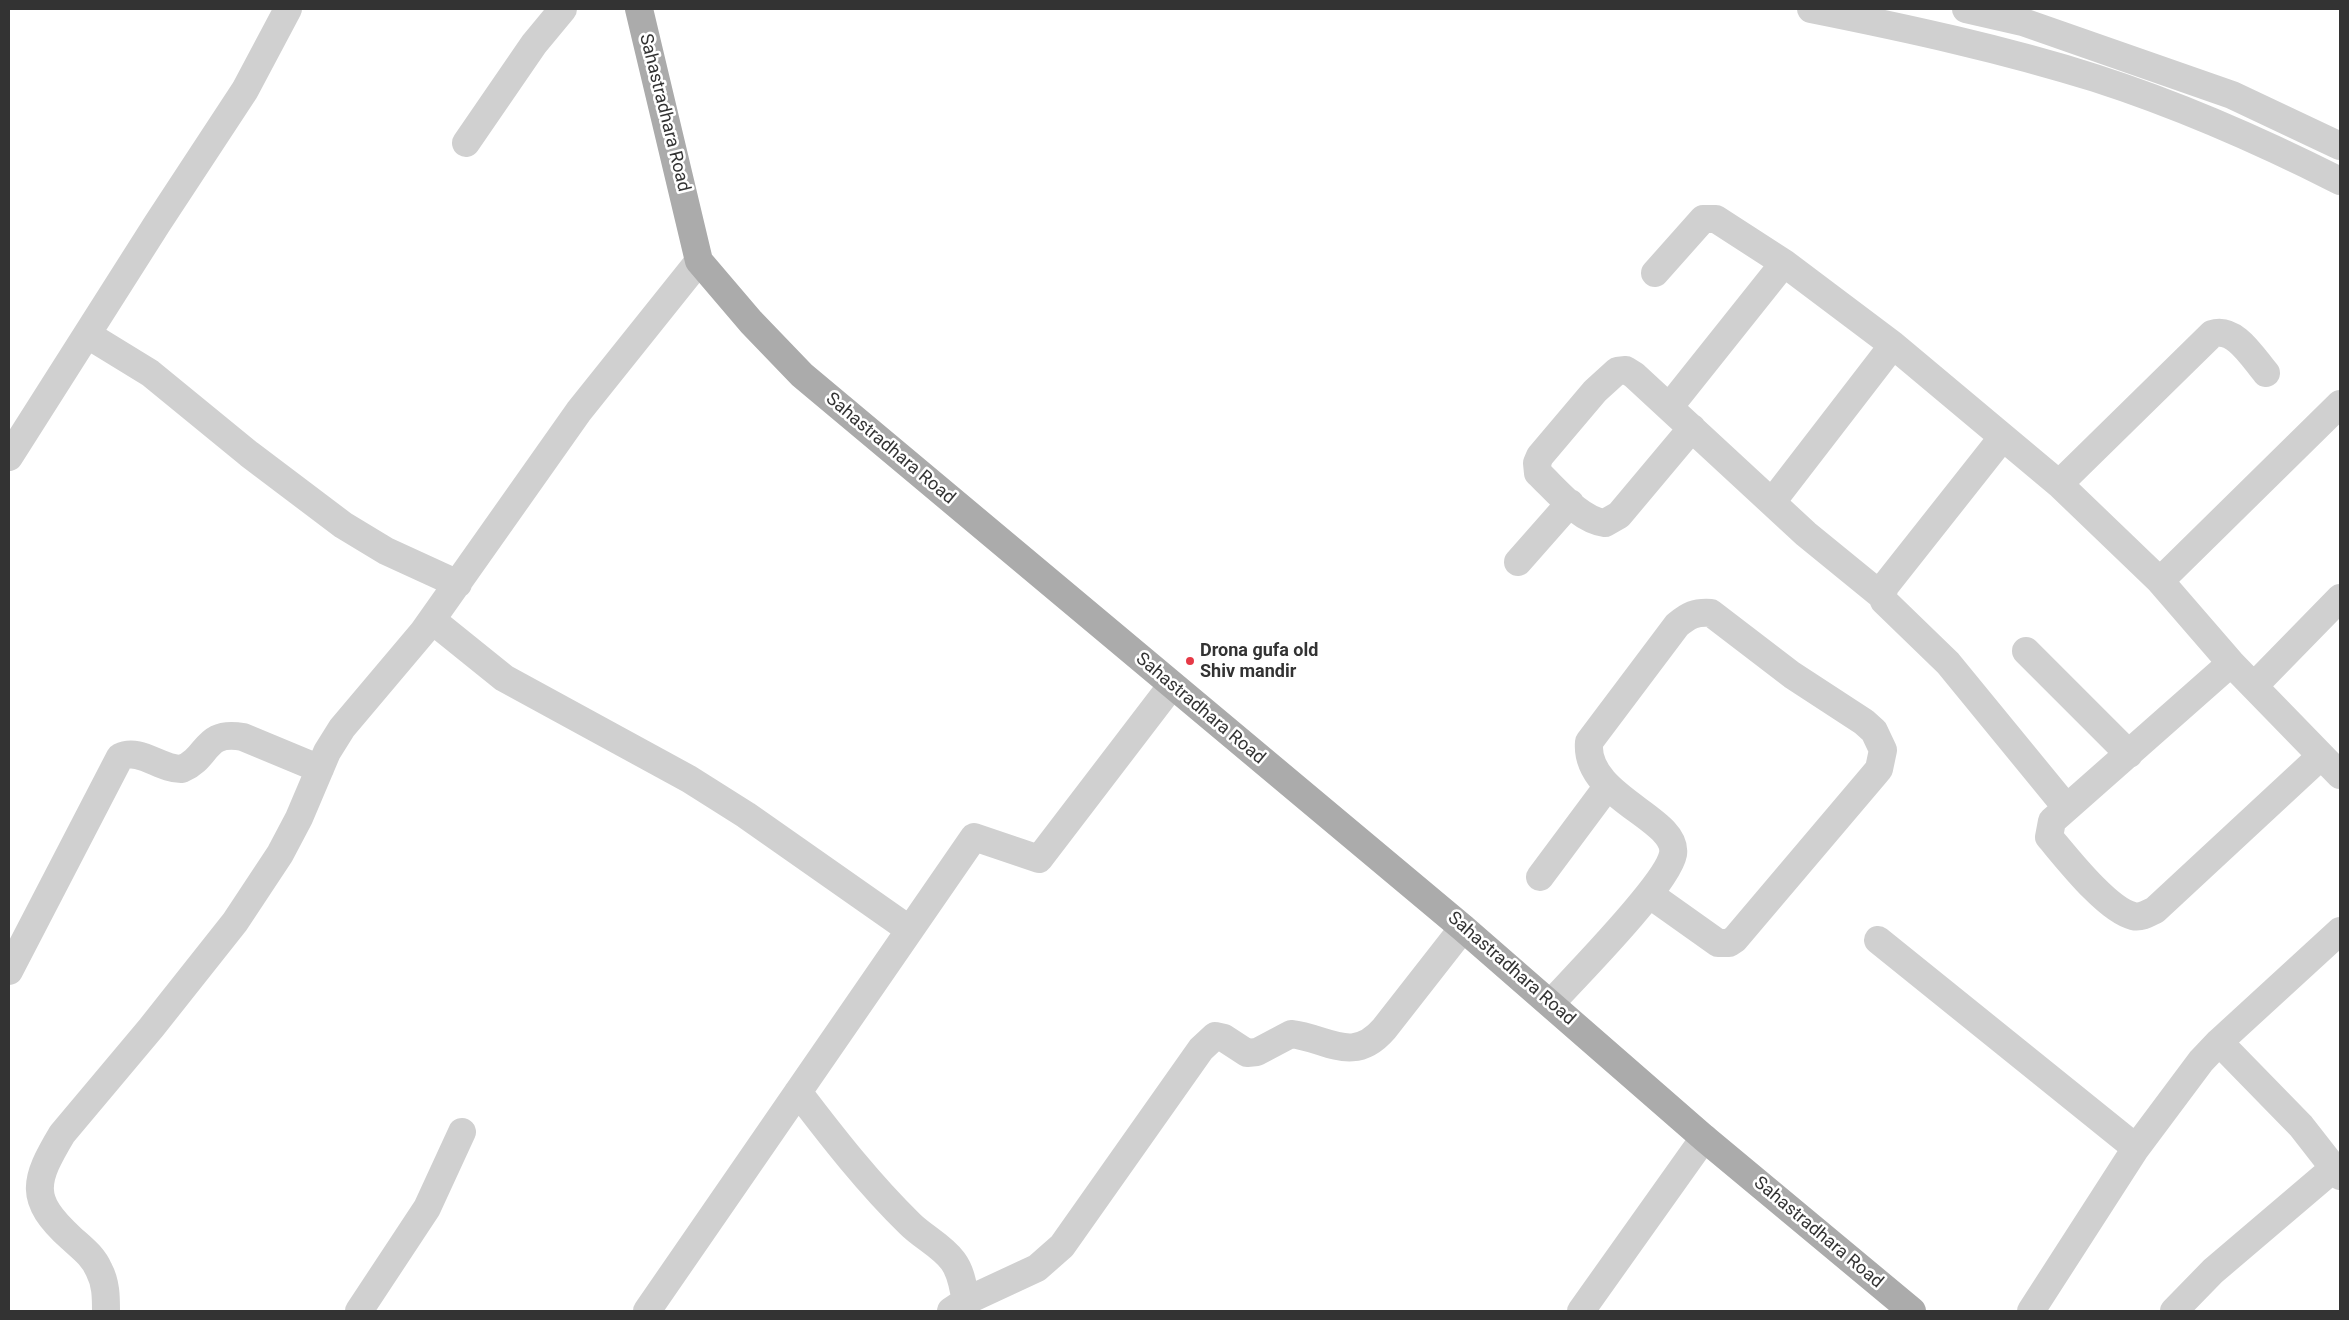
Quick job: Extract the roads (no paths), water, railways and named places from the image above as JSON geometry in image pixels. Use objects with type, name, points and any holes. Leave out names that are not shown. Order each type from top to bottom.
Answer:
[{"type":"main road","name":"Sahastradhara Road","points":[[639,9],[699,261],[751,322],[802,375],[1463,928],[1902,1308]]},
{"type":"street","points":[[9,458],[156,224],[245,90],[288,9]]},
{"type":"street","points":[[466,143],[534,44],[563,9]]},
{"type":"street","points":[[1811,9],[1886,24],[2096,79],[2216,123],[2340,181]]},
{"type":"street","points":[[1966,9],[2010,19],[2232,95],[2340,146]]},
{"type":"street","points":[[2002,53],[2010,19]]},
{"type":"street","points":[[1655,274],[1704,220],[1708,218],[1716,219],[1784,263],[1893,345],[2059,484],[2160,581],[2231,663],[2340,775]]},
{"type":"street","points":[[106,1311],[105,1291],[99,1269],[91,1256],[52,1221],[44,1209],[41,1199],[41,1178],[45,1163],[62,1134],[157,1021],[241,913],[280,854],[299,818],[333,742],[342,728],[432,620],[579,411],[699,261]]},
{"type":"street","points":[[1670,406],[1784,263]]},
{"type":"street","points":[[2059,484],[2212,334],[2220,332],[2230,334],[2266,373]]},
{"type":"street","points":[[88,335],[150,372],[250,454],[343,525],[386,551],[458,584]]},
{"type":"street","points":[[1772,502],[1893,345]]},
{"type":"street","points":[[1692,428],[1613,520],[1605,523],[1593,521],[1570,504],[1538,473],[1537,463],[1549,444],[1595,391],[1617,371],[1626,370],[1634,375],[1670,406],[1806,534],[1882,596],[1884,601],[1953,669],[2066,807]]},
{"type":"street","points":[[2160,581],[2340,404]]},
{"type":"street","points":[[1882,596],[1885,586],[2002,438]]},
{"type":"street","points":[[1518,562],[1570,504]]},
{"type":"street","points":[[2254,686],[2340,598]]},
{"type":"street","points":[[1551,1003],[1649,894],[1670,862],[1673,853],[1672,841],[1668,835],[1608,787],[1592,766],[1588,752],[1589,742],[1677,625],[1688,615],[1698,612],[1711,613],[1719,617],[1792,675],[1864,722],[1881,741],[1883,750],[1879,769],[1735,939],[1729,943],[1718,943],[1649,894]]},
{"type":"street","points":[[432,620],[504,678],[705,789],[746,815],[910,930]]},
{"type":"street","points":[[2026,651],[2129,754]]},
{"type":"street","points":[[2231,663],[2066,807],[2052,822],[2049,837],[2083,877],[2121,911],[2134,916],[2140,916],[2155,910],[2321,756]]},
{"type":"street","points":[[647,1311],[974,837],[1040,859],[1172,685]]},
{"type":"street","points":[[9,970],[120,757],[130,754],[138,755],[169,768],[182,769],[218,737],[233,735],[244,737],[320,769]]},
{"type":"street","points":[[1540,877],[1608,787]]},
{"type":"street","points":[[798,1092],[829,1133],[880,1192],[911,1225],[953,1261],[959,1272],[958,1306],[1037,1268],[1062,1246],[1201,1048],[1212,1037],[1224,1038],[1247,1053],[1257,1052],[1291,1034],[1337,1046],[1352,1048],[1362,1045],[1378,1036],[1463,928]]},
{"type":"street","points":[[2031,1311],[2136,1148],[2200,1061],[2340,932]]},
{"type":"street","points":[[1878,940],[2136,1148]]},
{"type":"street","points":[[2174,1311],[2213,1271],[2337,1172],[2277,1100],[2219,1042]]},
{"type":"street","points":[[359,1311],[427,1208],[462,1132]]},
{"type":"street","points":[[1581,1311],[1704,1138]]},
{"type":"place","name":"Drona gufa old Shiv mandir","points":[[1190,661]]}]
